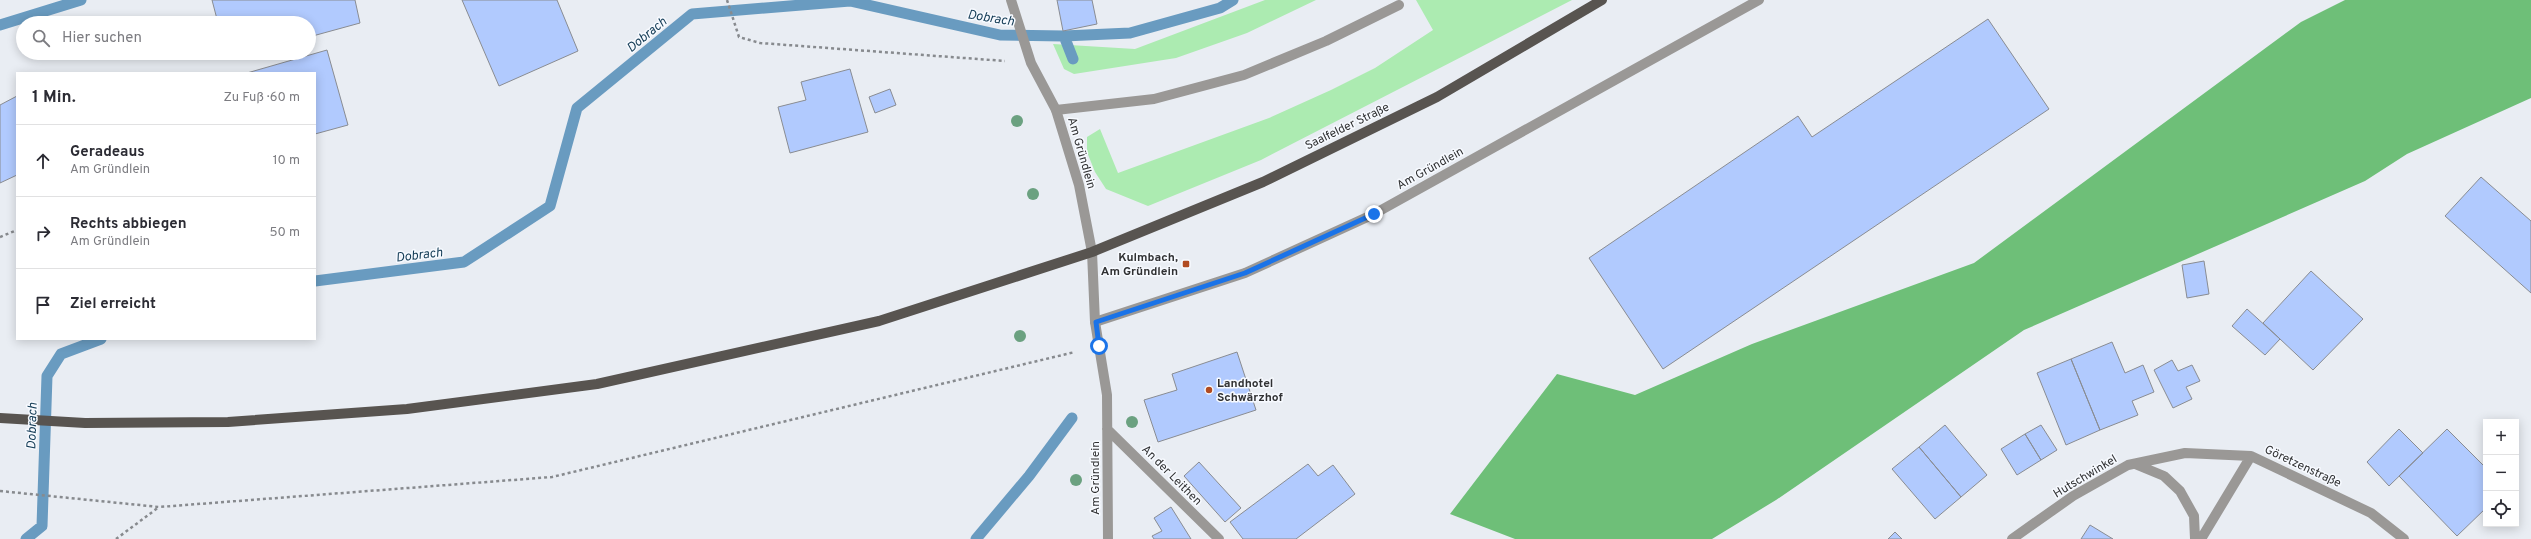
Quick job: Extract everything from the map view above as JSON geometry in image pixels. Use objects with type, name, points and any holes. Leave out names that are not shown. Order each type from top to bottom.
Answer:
[{"type":"main road","name":"Saalfelder Straße","points":[[0,418],[84,423],[228,422],[407,409],[597,384],[879,321],[1092,252],[1263,182],[1437,97],[1602,0]]},
{"type":"street","name":"Am Gründlein","points":[[1011,0],[1031,63],[1056,110],[1079,184],[1092,252],[1096,322],[1107,396],[1108,539]]},
{"type":"street","name":"Am Gründlein","points":[[1096,322],[1245,273],[1374,214],[1759,0]]},
{"type":"street","points":[[1056,110],[1154,99],[1244,75],[1326,41],[1399,5]]},
{"type":"street","name":"An der Leithen","points":[[1107,429],[1219,539]]},
{"type":"street","name":"Hutschwinkel","points":[[2012,539],[2073,496],[2128,465],[2185,453],[2251,456]]},
{"type":"street","name":"Göretzenstraße","points":[[2201,539],[2251,456],[2371,513],[2404,539]]},
{"type":"street","points":[[2135,464],[2164,476],[2180,491],[2194,516],[2195,539]]},
{"type":"path","points":[[728,0],[739,37],[760,43],[1031,63]]},
{"type":"path","points":[[0,237],[16,230]]},
{"type":"path","points":[[2,491],[76,497],[159,507],[552,477],[1099,346]]},
{"type":"path","points":[[116,539],[159,507]]},
{"type":"green space","points":[[1265,0],[1316,0],[1247,33],[1176,58],[1074,74],[1064,69],[1053,44],[1135,49]]},
{"type":"green space","points":[[1416,0],[1572,0],[1261,160],[1148,206],[1106,189],[1095,172],[1087,152],[1087,137],[1100,129],[1118,173],[1269,118],[1375,68],[1433,30]]},
{"type":"green space","points":[[2345,0],[2531,0],[2531,98],[2407,154],[2365,181],[2024,330],[1776,500],[1712,539],[1515,539],[1450,514],[1557,374],[1635,395],[1752,344],[1974,263],[2301,22]]},
{"type":"building","points":[[212,0],[355,0],[360,23],[316,35],[316,16],[216,16]]},
{"type":"building","points":[[462,0],[557,0],[578,51],[499,86]]},
{"type":"building","points":[[1057,0],[1092,0],[1097,24],[1063,31]]},
{"type":"building","points":[[1988,19],[2049,109],[1663,369],[1589,258],[1798,116],[1812,137]]},
{"type":"building","points":[[327,50],[348,125],[316,134],[316,72],[250,72],[292,60],[316,60],[316,53]]},
{"type":"building","points":[[850,69],[868,132],[790,153],[778,107],[806,100],[801,82]]},
{"type":"building","points":[[890,89],[896,105],[875,113],[869,97]]},
{"type":"building","points":[[16,97],[16,175],[0,183],[0,105]]},
{"type":"building","points":[[2481,177],[2531,221],[2531,293],[2445,216]]},
{"type":"building","points":[[2204,261],[2209,294],[2187,298],[2182,265]]},
{"type":"building","points":[[2311,271],[2363,319],[2313,370],[2263,323]]},
{"type":"building","points":[[2247,309],[2280,339],[2265,355],[2232,326]]},
{"type":"building","points":[[2112,342],[2125,373],[2143,365],[2154,392],[2132,401],[2138,415],[2100,430],[2071,359]]},
{"type":"building","points":[[1237,352],[1256,410],[1158,442],[1144,400],[1177,390],[1172,374]]},
{"type":"building","points":[[2071,359],[2100,430],[2066,445],[2037,373]]},
{"type":"building","points":[[2172,360],[2178,371],[2192,365],[2200,381],[2186,387],[2192,399],[2173,408],[2154,370]]},
{"type":"building","points":[[1945,425],[1987,475],[1961,497],[1919,447]]},
{"type":"building","points":[[2041,425],[2057,450],[2041,460],[2025,434]]},
{"type":"building","points":[[2399,429],[2423,453],[2389,486],[2367,462]]},
{"type":"building","points":[[2447,429],[2483,465],[2483,511],[2457,536],[2399,476]]},
{"type":"building","points":[[2025,434],[2041,460],[2017,475],[2001,449]]},
{"type":"building","points":[[1919,447],[1961,497],[1935,519],[1892,469]]},
{"type":"building","points":[[1199,462],[1241,508],[1225,522],[1184,476]]},
{"type":"building","points":[[1308,464],[1318,476],[1333,465],[1355,494],[1296,539],[1243,539],[1230,522]]},
{"type":"building","points":[[1171,507],[1191,539],[1154,539],[1152,536],[1162,531],[1154,518]]},
{"type":"building","points":[[2090,525],[2113,539],[2081,539]]},
{"type":"building","points":[[1895,532],[1902,539],[1888,539]]},
{"type":"waterway","points":[[29,16],[81,0]]},
{"type":"waterway","name":"Dobrach","points":[[316,281],[464,262],[550,206],[577,108],[692,14],[850,1],[1000,35],[1064,36],[1130,33],[1220,8],[1233,0]]},
{"type":"waterway","points":[[0,25],[16,20]]},
{"type":"waterway","points":[[1064,36],[1073,59]]},
{"type":"waterway","name":"Dobrach","points":[[26,539],[42,526],[47,376],[61,354],[98,340]]},
{"type":"waterway","points":[[976,539],[1029,476],[1072,418]]},
{"type":"place","name":"Kulmbach, Am Gründlein","points":[[1186,264]]},
{"type":"place","name":"Landhotel Schwärzhof","points":[[1209,390]]},
{"type":"route","points":[[1099,346],[1096,322],[1245,273],[1374,214]]}]
